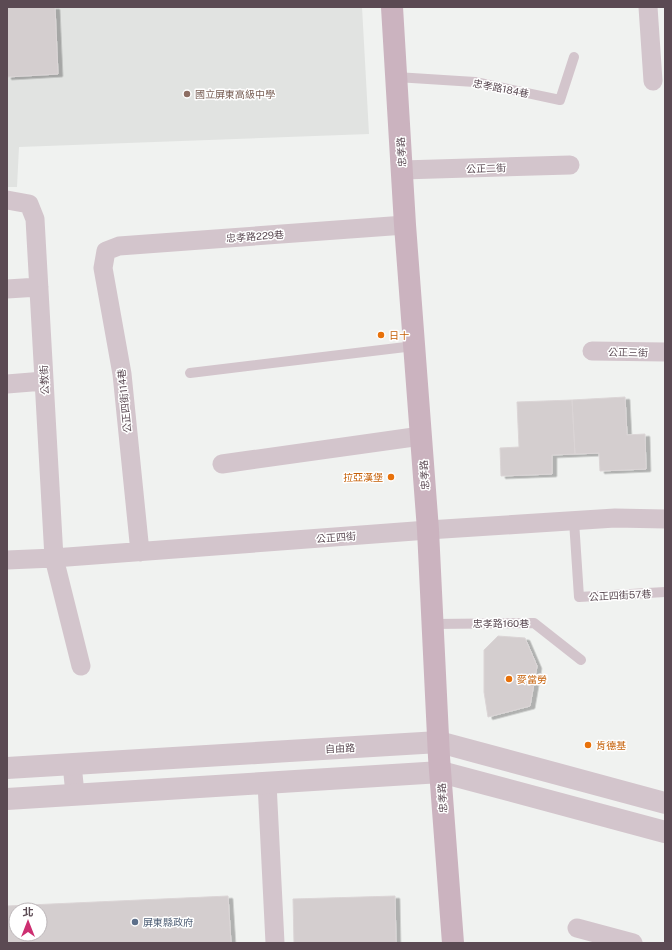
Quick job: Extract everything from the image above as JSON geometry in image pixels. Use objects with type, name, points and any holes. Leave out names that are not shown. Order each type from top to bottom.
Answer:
[{"type":"main road","name":"忠孝路","points":[[392,7],[405,225],[428,530],[440,772],[453,943]]},
{"type":"street","points":[[648,7],[653,81]]},
{"type":"street","name":"公正二街","points":[[402,170],[570,165]]},
{"type":"street","name":"公教街","points":[[7,200],[29,204],[35,219],[54,558],[81,666]]},
{"type":"street","name":"忠孝路229巷","points":[[106,251],[119,246],[405,225]]},
{"type":"street","name":"公正四街114巷","points":[[106,251],[103,268],[122,374],[140,552]]},
{"type":"street","points":[[7,289],[39,287]]},
{"type":"street","name":"公正三街","points":[[592,351],[665,352]]},
{"type":"street","points":[[7,384],[44,381]]},
{"type":"street","points":[[222,464],[421,436]]},
{"type":"street","name":"公正四街","points":[[7,560],[54,558],[428,530],[615,518],[665,519]]},
{"type":"street","name":"自由路","points":[[7,768],[439,742],[665,803]]},
{"type":"street","points":[[72,764],[75,794]]},
{"type":"street","points":[[7,799],[440,772],[665,832]]},
{"type":"street","points":[[267,783],[275,943]]},
{"type":"street","points":[[577,928],[633,943]]},
{"type":"lane","name":"忠孝路184巷","points":[[396,77],[475,82],[560,100],[574,57]]},
{"type":"lane","points":[[190,373],[414,346]]},
{"type":"lane","name":"公正四街57巷","points":[[574,521],[579,597],[665,592]]},
{"type":"lane","name":"忠孝路160巷","points":[[432,624],[534,623],[581,660]]},
{"type":"shaded area","name":"國立屏東高級中學","points":[[7,7],[362,7],[369,134],[19,147],[17,187],[7,187]]},
{"type":"building","points":[[7,7],[55,7],[58,74],[7,77]]},
{"type":"building","points":[[625,397],[627,435],[645,434],[646,469],[600,471],[599,453],[575,454],[572,400]]},
{"type":"building","points":[[572,400],[575,454],[552,455],[552,474],[501,476],[500,448],[519,447],[517,402]]},
{"type":"building","name":"麥當勞","points":[[498,636],[525,638],[537,666],[530,706],[488,717],[484,692],[484,650]]},
{"type":"building","name":"屏東縣政府","points":[[228,896],[231,943],[7,943],[7,906],[8,942],[48,942],[48,904]]},
{"type":"building","points":[[395,896],[396,943],[294,943],[293,899]]},
{"type":"place","name":"國立屏東高級中學","points":[[187,94]]},
{"type":"place","name":"日十","points":[[381,335]]},
{"type":"place","name":"拉亞漢堡","points":[[391,477]]},
{"type":"place","name":"麥當勞","points":[[509,679]]},
{"type":"place","name":"肯德基","points":[[588,745]]},
{"type":"place","name":"屏東縣政府","points":[[135,922]]}]
